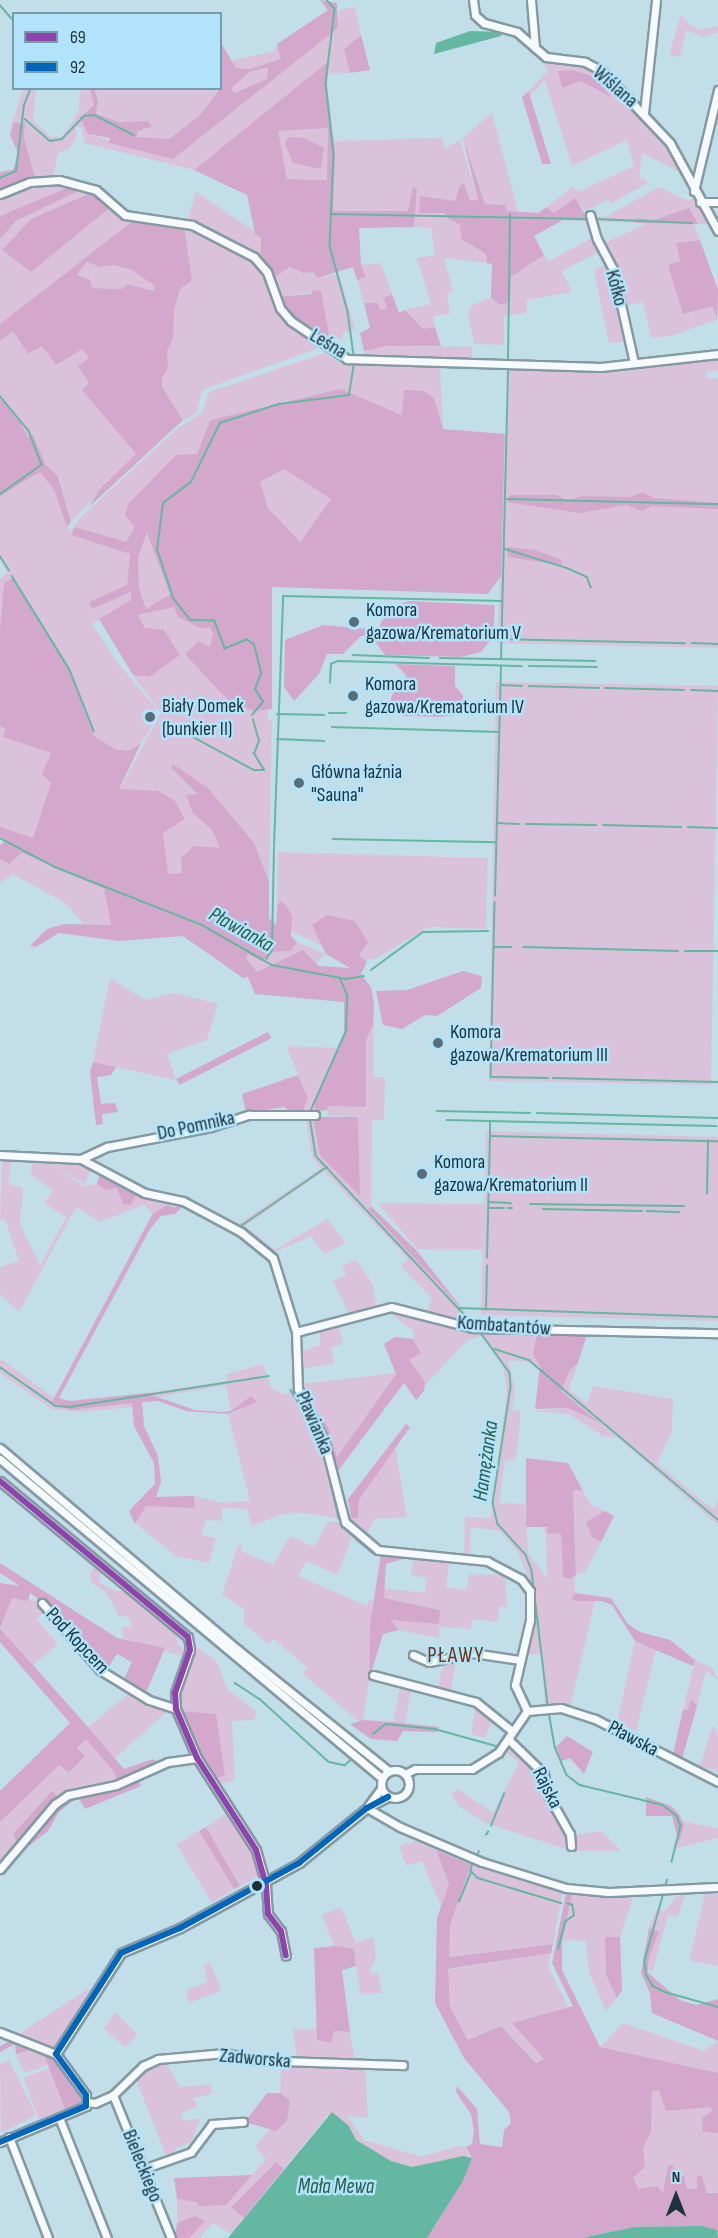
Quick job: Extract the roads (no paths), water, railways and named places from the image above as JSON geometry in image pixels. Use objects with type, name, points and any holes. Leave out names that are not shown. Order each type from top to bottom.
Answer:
[{"type":"street","name":"Wiślana","points":[[473,0],[477,20],[517,32],[546,57],[594,65],[644,113],[670,142],[694,191],[718,231]]},
{"type":"street","points":[[531,0],[535,48]]},
{"type":"street","points":[[644,113],[656,0]]},
{"type":"street","points":[[694,191],[718,90]]},
{"type":"street","name":"Leśna","points":[[0,194],[30,182],[74,183],[96,190],[125,215],[192,225],[254,257],[267,272],[280,308],[291,321],[347,358],[585,367],[718,354]]},
{"type":"street","points":[[700,202],[718,202]]},
{"type":"street","name":"Kółko","points":[[590,215],[597,239],[613,269],[634,363]]},
{"type":"street","name":"Do Pomnika","points":[[81,1159],[107,1147],[211,1126],[249,1114],[315,1114]]},
{"type":"street","name":"Pławianka","points":[[0,1155],[81,1159],[145,1193],[183,1201],[263,1248],[279,1267],[296,1332],[298,1389],[324,1440],[345,1522],[380,1550],[487,1561],[521,1579],[530,1591],[531,1610],[516,1691],[527,1711]]},
{"type":"street","name":"Kombatantów","points":[[296,1332],[391,1307],[473,1328],[718,1333]]},
{"type":"street","points":[[0,1448],[237,1649],[389,1771],[407,1776],[426,1769],[472,1769],[498,1753],[527,1711]]},
{"type":"street","points":[[0,1459],[381,1778]]},
{"type":"street","points":[[0,1481],[31,1510],[183,1630],[190,1650],[175,1693],[176,1709],[197,1758],[256,1850],[265,1881],[268,1914],[281,1931],[286,1956]]},
{"type":"street","name":"Pod Kopcem","points":[[42,1603],[99,1670],[149,1700],[176,1709]]},
{"type":"street","points":[[413,1656],[429,1662],[473,1653],[520,1660]]},
{"type":"street","points":[[373,1675],[476,1702],[512,1731]]},
{"type":"street","name":"Pławska","points":[[527,1711],[546,1709],[584,1714],[718,1782]]},
{"type":"street","name":"Rajska","points":[[508,1739],[544,1774],[548,1795],[570,1834],[571,1846]]},
{"type":"street","points":[[0,1869],[55,1804],[68,1795],[116,1785],[168,1762],[197,1758]]},
{"type":"street","points":[[367,1808],[381,1789],[381,1778],[389,1771]]},
{"type":"street","points":[[56,2054],[121,1953],[180,1928],[299,1863],[367,1808],[388,1797],[404,1795],[407,1776]]},
{"type":"street","points":[[381,1789],[388,1797]]},
{"type":"street","points":[[367,1808],[400,1827],[482,1863],[566,1888],[608,1892],[718,1887]]},
{"type":"street","points":[[0,2032],[56,2054],[86,2095],[87,2102]]},
{"type":"street","name":"Zadworska","points":[[0,2142],[82,2110],[87,2102],[95,2103],[113,2095],[143,2066],[158,2059],[225,2054],[258,2060],[404,2065]]},
{"type":"street","name":"Bieleckiego","points":[[113,2095],[171,2238]]},
{"type":"street","points":[[60,2120],[107,2238]]},
{"type":"street","points":[[143,2169],[191,2152],[212,2124],[243,2122]]},
{"type":"street","points":[[9,2137],[48,2238]]},
{"type":"water","points":[[470,31],[502,32],[501,36],[434,54],[436,43]]},
{"type":"water","name":"Mała Mewa","points":[[332,2112],[349,2126],[356,2140],[391,2161],[412,2167],[463,2156],[472,2158],[463,2181],[427,2238],[228,2238]]},
{"type":"water","points":[[701,2226],[717,2230],[718,2238],[582,2238],[634,2227]]},
{"type":"waterway","points":[[327,0],[335,9],[326,83],[334,155],[330,246],[348,312],[354,355]]},
{"type":"waterway","points":[[0,5],[12,19]]},
{"type":"waterway","points":[[0,178],[16,171],[24,105],[30,90]]},
{"type":"waterway","points":[[25,119],[50,141],[62,139],[84,116],[94,115],[134,135]]},
{"type":"waterway","points":[[332,214],[586,219]]},
{"type":"waterway","points":[[508,360],[510,215]]},
{"type":"waterway","points":[[595,219],[692,223]]},
{"type":"waterway","points":[[252,715],[263,702],[255,689],[261,673],[254,645],[247,640],[225,649],[214,621],[190,620],[173,598],[157,550],[163,503],[191,482],[220,423],[279,404],[349,395],[354,363]]},
{"type":"waterway","points":[[501,659],[508,368]]},
{"type":"waterway","points":[[0,396],[29,431],[42,465],[0,495]]},
{"type":"waterway","points":[[507,499],[718,504]]},
{"type":"waterway","points":[[505,549],[567,568],[587,577],[591,587]]},
{"type":"waterway","points":[[0,556],[9,570]]},
{"type":"waterway","points":[[12,576],[70,670],[94,731]]},
{"type":"waterway","points":[[274,846],[283,596],[502,601]]},
{"type":"waterway","points":[[502,639],[685,643]]},
{"type":"waterway","points":[[692,643],[718,644]]},
{"type":"waterway","points":[[353,655],[429,658]]},
{"type":"waterway","points":[[440,658],[595,661]]},
{"type":"waterway","points":[[330,683],[331,664],[338,661],[522,666]]},
{"type":"waterway","points":[[495,896],[501,666]]},
{"type":"waterway","points":[[529,666],[597,667]]},
{"type":"waterway","points":[[502,685],[522,686]]},
{"type":"waterway","points":[[529,686],[599,688]]},
{"type":"waterway","points":[[605,688],[684,690]]},
{"type":"waterway","points":[[691,690],[718,691]]},
{"type":"waterway","points":[[329,713],[346,713]]},
{"type":"waterway","points":[[277,714],[324,715]]},
{"type":"waterway","points":[[184,732],[254,770],[264,770],[254,754],[259,741],[253,720]]},
{"type":"waterway","points":[[332,727],[499,732]]},
{"type":"waterway","points":[[277,739],[324,741]]},
{"type":"waterway","points":[[498,823],[519,824]]},
{"type":"waterway","points":[[526,824],[596,825]]},
{"type":"waterway","points":[[603,825],[681,827]]},
{"type":"waterway","points":[[688,827],[718,828]]},
{"type":"waterway","name":"Pławianka","points":[[0,838],[55,867],[202,925],[272,965],[346,979],[364,976]]},
{"type":"waterway","points":[[333,839],[496,842]]},
{"type":"waterway","points":[[266,959],[272,950],[274,848]]},
{"type":"waterway","points":[[495,902],[491,1077],[548,1078]]},
{"type":"waterway","points":[[371,970],[423,932],[488,931]]},
{"type":"waterway","points":[[494,947],[511,947]]},
{"type":"waterway","points":[[523,947],[678,951]]},
{"type":"waterway","points":[[685,951],[718,951]]},
{"type":"waterway","name":"Pławianka","points":[[310,1112],[346,1031],[347,995],[340,979]]},
{"type":"waterway","points":[[553,1078],[718,1082]]},
{"type":"waterway","points":[[437,1111],[530,1113]]},
{"type":"waterway","points":[[537,1113],[718,1118]]},
{"type":"waterway","name":"Pławianka","points":[[310,1117],[316,1156],[473,1324]]},
{"type":"waterway","points":[[447,1120],[716,1126]]},
{"type":"waterway","points":[[490,1122],[490,1135]]},
{"type":"waterway","points":[[487,1258],[490,1136],[717,1141]]},
{"type":"waterway","points":[[707,1194],[708,1141]]},
{"type":"waterway","points":[[275,1253],[241,1226],[327,1167]]},
{"type":"waterway","points":[[489,1202],[511,1203]]},
{"type":"waterway","points":[[530,1204],[684,1206]]},
{"type":"waterway","points":[[489,1208],[504,1208]]},
{"type":"waterway","points":[[543,1209],[642,1211]]},
{"type":"waterway","points":[[647,1211],[679,1212]]},
{"type":"waterway","points":[[486,1310],[487,1266]]},
{"type":"waterway","points":[[458,1308],[718,1317]]},
{"type":"waterway","name":"Hamężanka","points":[[481,1333],[510,1373],[511,1387],[493,1503],[498,1524],[526,1555],[532,1571],[548,1706]]},
{"type":"waterway","points":[[495,1349],[529,1360],[718,1520]]},
{"type":"waterway","points":[[0,1367],[56,1406],[69,1407],[269,1376]]},
{"type":"waterway","points":[[291,1390],[311,1423]]},
{"type":"waterway","points":[[324,1452],[339,1518]]},
{"type":"waterway","points":[[341,1525],[351,1534]]},
{"type":"waterway","points":[[356,1539],[373,1553]]},
{"type":"waterway","points":[[235,1683],[260,1699],[329,1762],[345,1765],[352,1759]]},
{"type":"waterway","points":[[549,1712],[555,1747],[567,1775],[580,1785],[663,1805],[677,1816],[681,1826],[672,1862]]},
{"type":"waterway","points":[[373,1734],[386,1724],[435,1729],[496,1746]]},
{"type":"waterway","points":[[491,1826],[504,1794]]},
{"type":"waterway","points":[[477,1855],[479,1851]]},
{"type":"waterway","points":[[473,1862],[471,1871],[478,1878],[561,1903]]},
{"type":"waterway","points":[[459,1902],[471,1872]]},
{"type":"waterway","points":[[665,1887],[667,1880]]},
{"type":"waterway","points":[[664,1893],[645,1960],[646,1974],[653,1986],[665,1992],[718,2007]]},
{"type":"waterway","points":[[558,1949],[565,1922],[574,1915],[572,1905],[568,1904]]},
{"type":"place","name":"Komora gazowa/Krematorium V","points":[[354,622]]},
{"type":"place","name":"Komora gazowa/Krematorium IV","points":[[353,696]]},
{"type":"place","name":"Biały Domek (bunkier II)","points":[[150,717]]},
{"type":"place","name":"Główna łaźnia \"Sauna\"","points":[[299,783]]},
{"type":"place","name":"Komora gazowa/Krematorium III","points":[[438,1043]]},
{"type":"place","name":"Komora gazowa/Krematorium II","points":[[422,1174]]},
{"type":"district","name":"PŁAWY","points":[[456,1656]]}]
